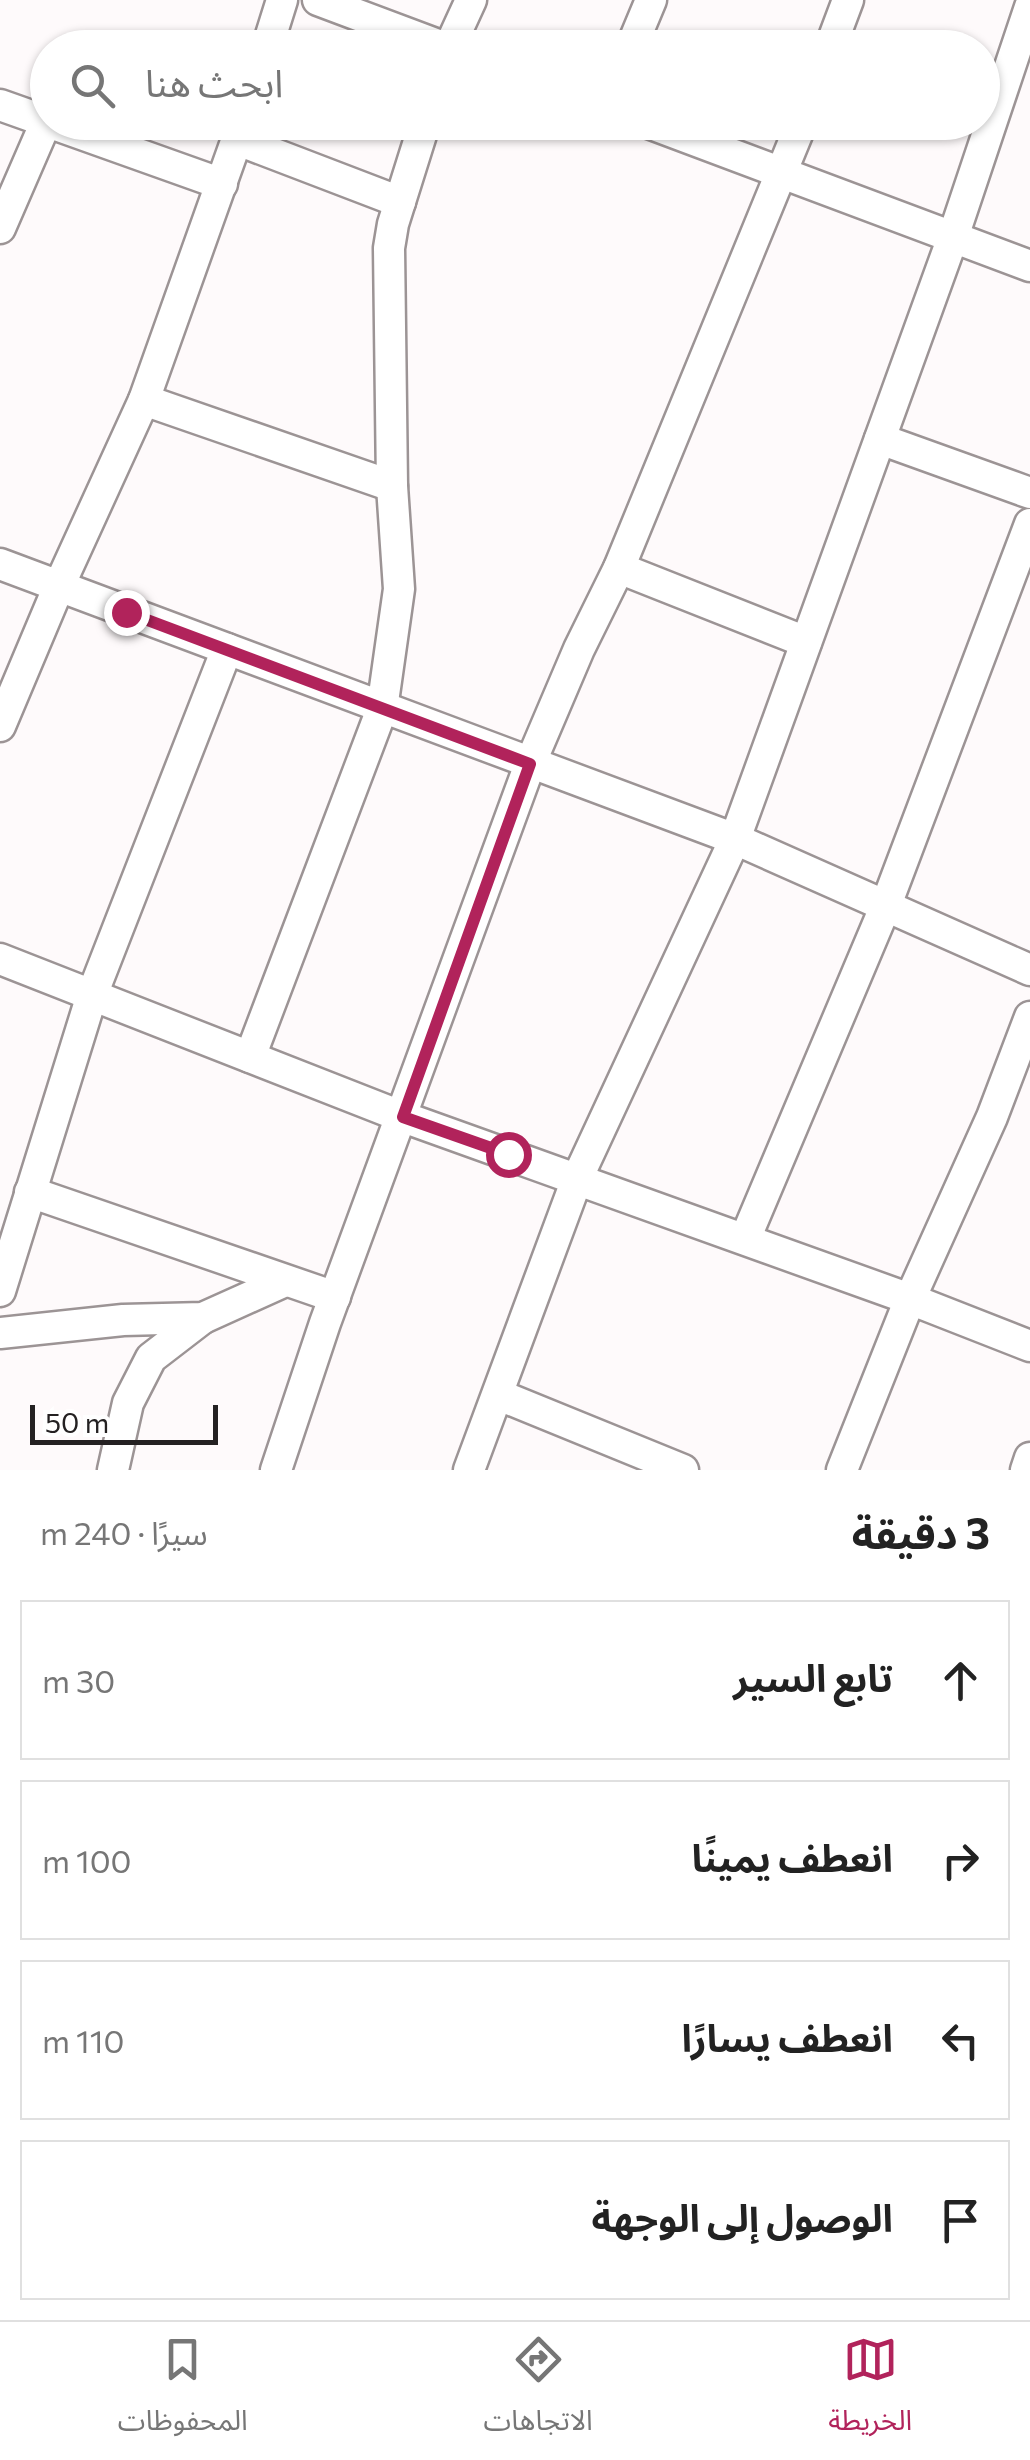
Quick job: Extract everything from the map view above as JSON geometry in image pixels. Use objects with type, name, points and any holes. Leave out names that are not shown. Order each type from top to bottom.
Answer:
[{"type":"street","points":[[273,30],[282,0]]},
{"type":"street","points":[[318,0],[399,30]]},
{"type":"street","points":[[456,30],[470,0]]},
{"type":"street","points":[[638,30],[651,0]]},
{"type":"street","points":[[837,30],[848,0]]},
{"type":"street","points":[[1000,97],[1030,8]]},
{"type":"street","points":[[0,106],[30,116]]},
{"type":"street","points":[[0,228],[39,140]]},
{"type":"street","points":[[98,140],[222,184]]},
{"type":"street","points":[[0,726],[144,400],[237,140]]},
{"type":"street","points":[[260,140],[400,202]]},
{"type":"street","points":[[250,1057],[382,710],[400,589],[392,486],[389,248],[419,140]]},
{"type":"street","points":[[693,140],[1030,266]]},
{"type":"street","points":[[280,1469],[335,1297],[530,764],[619,568],[795,140]]},
{"type":"street","points":[[469,1470],[578,1179],[735,840],[986,140]]},
{"type":"street","points":[[144,400],[392,486]]},
{"type":"street","points":[[880,439],[1030,492]]},
{"type":"street","points":[[745,1239],[886,905],[1030,524]]},
{"type":"street","points":[[0,564],[735,840],[1030,970]]},
{"type":"street","points":[[619,568],[806,642]]},
{"type":"street","points":[[0,1291],[92,994],[227,649]]},
{"type":"street","points":[[0,959],[403,1117],[1030,1346]]},
{"type":"street","points":[[842,1470],[910,1299],[992,1118],[1030,1017]]},
{"type":"street","points":[[30,1192],[335,1297]]},
{"type":"street","points":[[113,1470],[128,1403],[151,1358],[202,1318],[285,1280]]},
{"type":"street","points":[[0,1333],[123,1320],[202,1318]]},
{"type":"street","points":[[499,1395],[606,1455],[683,1470]]},
{"type":"street","points":[[1026,1470],[1030,1458]]},
{"type":"route","points":[[126,612],[530,764],[403,1117],[508,1154]]}]
